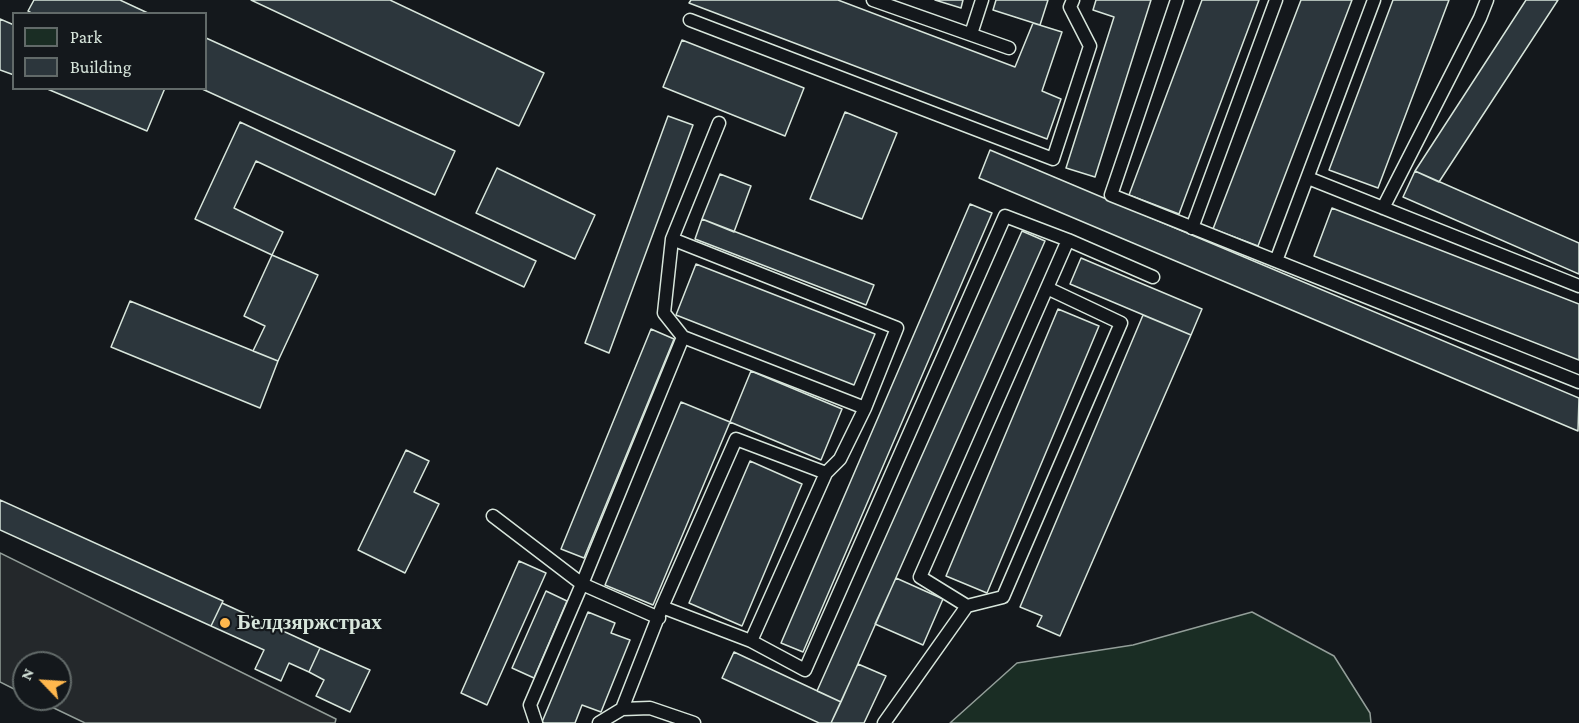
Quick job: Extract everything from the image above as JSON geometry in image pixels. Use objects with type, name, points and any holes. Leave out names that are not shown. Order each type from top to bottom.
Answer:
[{"type":"lane","points":[[873,0],[894,3],[1009,48]]},
{"type":"lane","points":[[971,34],[982,0]]},
{"type":"lane","points":[[690,20],[1053,159],[1090,46],[1070,7],[1073,0]]},
{"type":"lane","points":[[1177,0],[1111,195],[1579,382]]},
{"type":"lane","points":[[1192,228],[1276,0]]},
{"type":"lane","points":[[1276,261],[1374,0]]},
{"type":"lane","points":[[1383,208],[1487,0]]},
{"type":"lane","points":[[719,123],[672,239],[664,313],[683,337],[866,408]]},
{"type":"lane","points":[[1308,178],[1579,286]]},
{"type":"lane","points":[[493,516],[582,584],[660,613],[750,641],[805,670],[1005,216],[1068,240],[1153,277]]},
{"type":"lane","points":[[672,239],[897,328],[866,408],[840,459],[826,473],[750,641]]},
{"type":"lane","points":[[967,606],[920,578],[1068,240]]},
{"type":"lane","points":[[884,723],[967,606],[1003,597],[1121,323],[1047,288]]},
{"type":"lane","points":[[536,723],[530,705],[683,337]]},
{"type":"lane","points":[[622,709],[660,613],[736,439],[826,473]]},
{"type":"lane","points":[[599,723],[622,709],[650,708],[694,723]]},
{"type":"green space","points":[[1252,612],[1334,656],[1370,713],[1371,723],[950,723],[1017,663],[1133,645]]},
{"type":"shaded area","points":[[0,553],[336,719],[335,723],[85,723],[60,711],[72,711],[72,651],[12,651],[12,688],[0,682]]},
{"type":"building","points":[[34,0],[120,0],[146,12],[30,12],[28,11]]},
{"type":"building","points":[[251,0],[390,0],[544,73],[519,126]]},
{"type":"building","points":[[691,0],[838,0],[1015,67],[1033,23],[1062,32],[1042,91],[1061,99],[1047,139],[689,3]]},
{"type":"building","points":[[935,0],[963,0],[961,8]]},
{"type":"building","points":[[996,0],[1048,0],[1040,25],[993,10]]},
{"type":"building","points":[[1096,0],[1151,0],[1095,177],[1066,168],[1114,17],[1093,10]]},
{"type":"building","points":[[1202,0],[1259,0],[1179,214],[1129,195]]},
{"type":"building","points":[[1301,0],[1352,0],[1258,246],[1213,229]]},
{"type":"building","points":[[1393,0],[1449,0],[1378,188],[1329,170]]},
{"type":"building","points":[[1526,0],[1558,0],[1439,182],[1415,171]]},
{"type":"building","points":[[0,19],[12,24],[12,74],[0,70]]},
{"type":"building","points":[[207,38],[455,151],[435,195],[204,90],[207,90]]},
{"type":"building","points":[[682,40],[804,88],[785,136],[663,87]]},
{"type":"building","points":[[50,90],[164,90],[147,131]]},
{"type":"building","points":[[845,112],[897,133],[862,219],[810,199]]},
{"type":"building","points":[[668,116],[693,125],[609,353],[585,343]]},
{"type":"building","points":[[240,122],[536,261],[524,287],[256,161],[234,208],[283,232],[272,255],[195,219]]},
{"type":"building","points":[[990,150],[1579,398],[1578,431],[979,178]]},
{"type":"building","points":[[497,168],[595,215],[575,259],[476,213]]},
{"type":"building","points":[[1415,171],[1579,243],[1579,274],[1403,197]]},
{"type":"building","points":[[720,174],[751,186],[734,232],[702,219]]},
{"type":"building","points":[[970,204],[992,213],[803,652],[781,643]]},
{"type":"building","points":[[1332,208],[1579,304],[1579,360],[1314,256]]},
{"type":"building","points":[[702,219],[874,285],[866,305],[695,239]]},
{"type":"building","points":[[1022,231],[1045,241],[841,702],[817,691]]},
{"type":"building","points":[[272,255],[318,275],[278,361],[253,351],[265,326],[244,316]]},
{"type":"building","points":[[1081,258],[1202,309],[1191,335],[1070,284]]},
{"type":"building","points":[[696,264],[875,334],[854,385],[676,315]]},
{"type":"building","points":[[130,301],[278,361],[260,408],[111,347]]},
{"type":"building","points":[[1058,309],[1099,326],[987,593],[946,576]]},
{"type":"building","points":[[1143,315],[1191,335],[1060,636],[1037,626],[1042,616],[1020,607]]},
{"type":"building","points":[[651,329],[674,339],[584,558],[561,549]]},
{"type":"building","points":[[751,371],[842,409],[821,460],[730,422]]},
{"type":"building","points":[[681,402],[730,422],[653,605],[605,585]]},
{"type":"building","points":[[406,450],[429,461],[414,492],[439,504],[405,573],[358,550]]},
{"type":"building","points":[[750,461],[802,484],[742,626],[689,603]]},
{"type":"building","points":[[0,500],[223,601],[211,626],[0,530]]},
{"type":"building","points":[[519,561],[546,573],[487,705],[461,693]]},
{"type":"building","points":[[896,578],[943,599],[923,645],[875,624]]},
{"type":"building","points":[[546,591],[567,601],[534,678],[512,668]]},
{"type":"building","points":[[222,603],[320,648],[309,672],[289,663],[281,681],[255,669],[264,650],[211,626]]},
{"type":"building","points":[[588,612],[615,623],[611,633],[630,640],[601,712],[582,705],[575,723],[544,723],[542,722]]},
{"type":"building","points":[[320,648],[370,670],[350,712],[316,696],[324,680],[309,672]]},
{"type":"building","points":[[734,652],[841,702],[831,723],[819,723],[722,678]]},
{"type":"building","points":[[858,664],[886,676],[864,723],[831,723]]},
{"type":"place","name":"Белдзяржстрах","points":[[225,623]]}]
